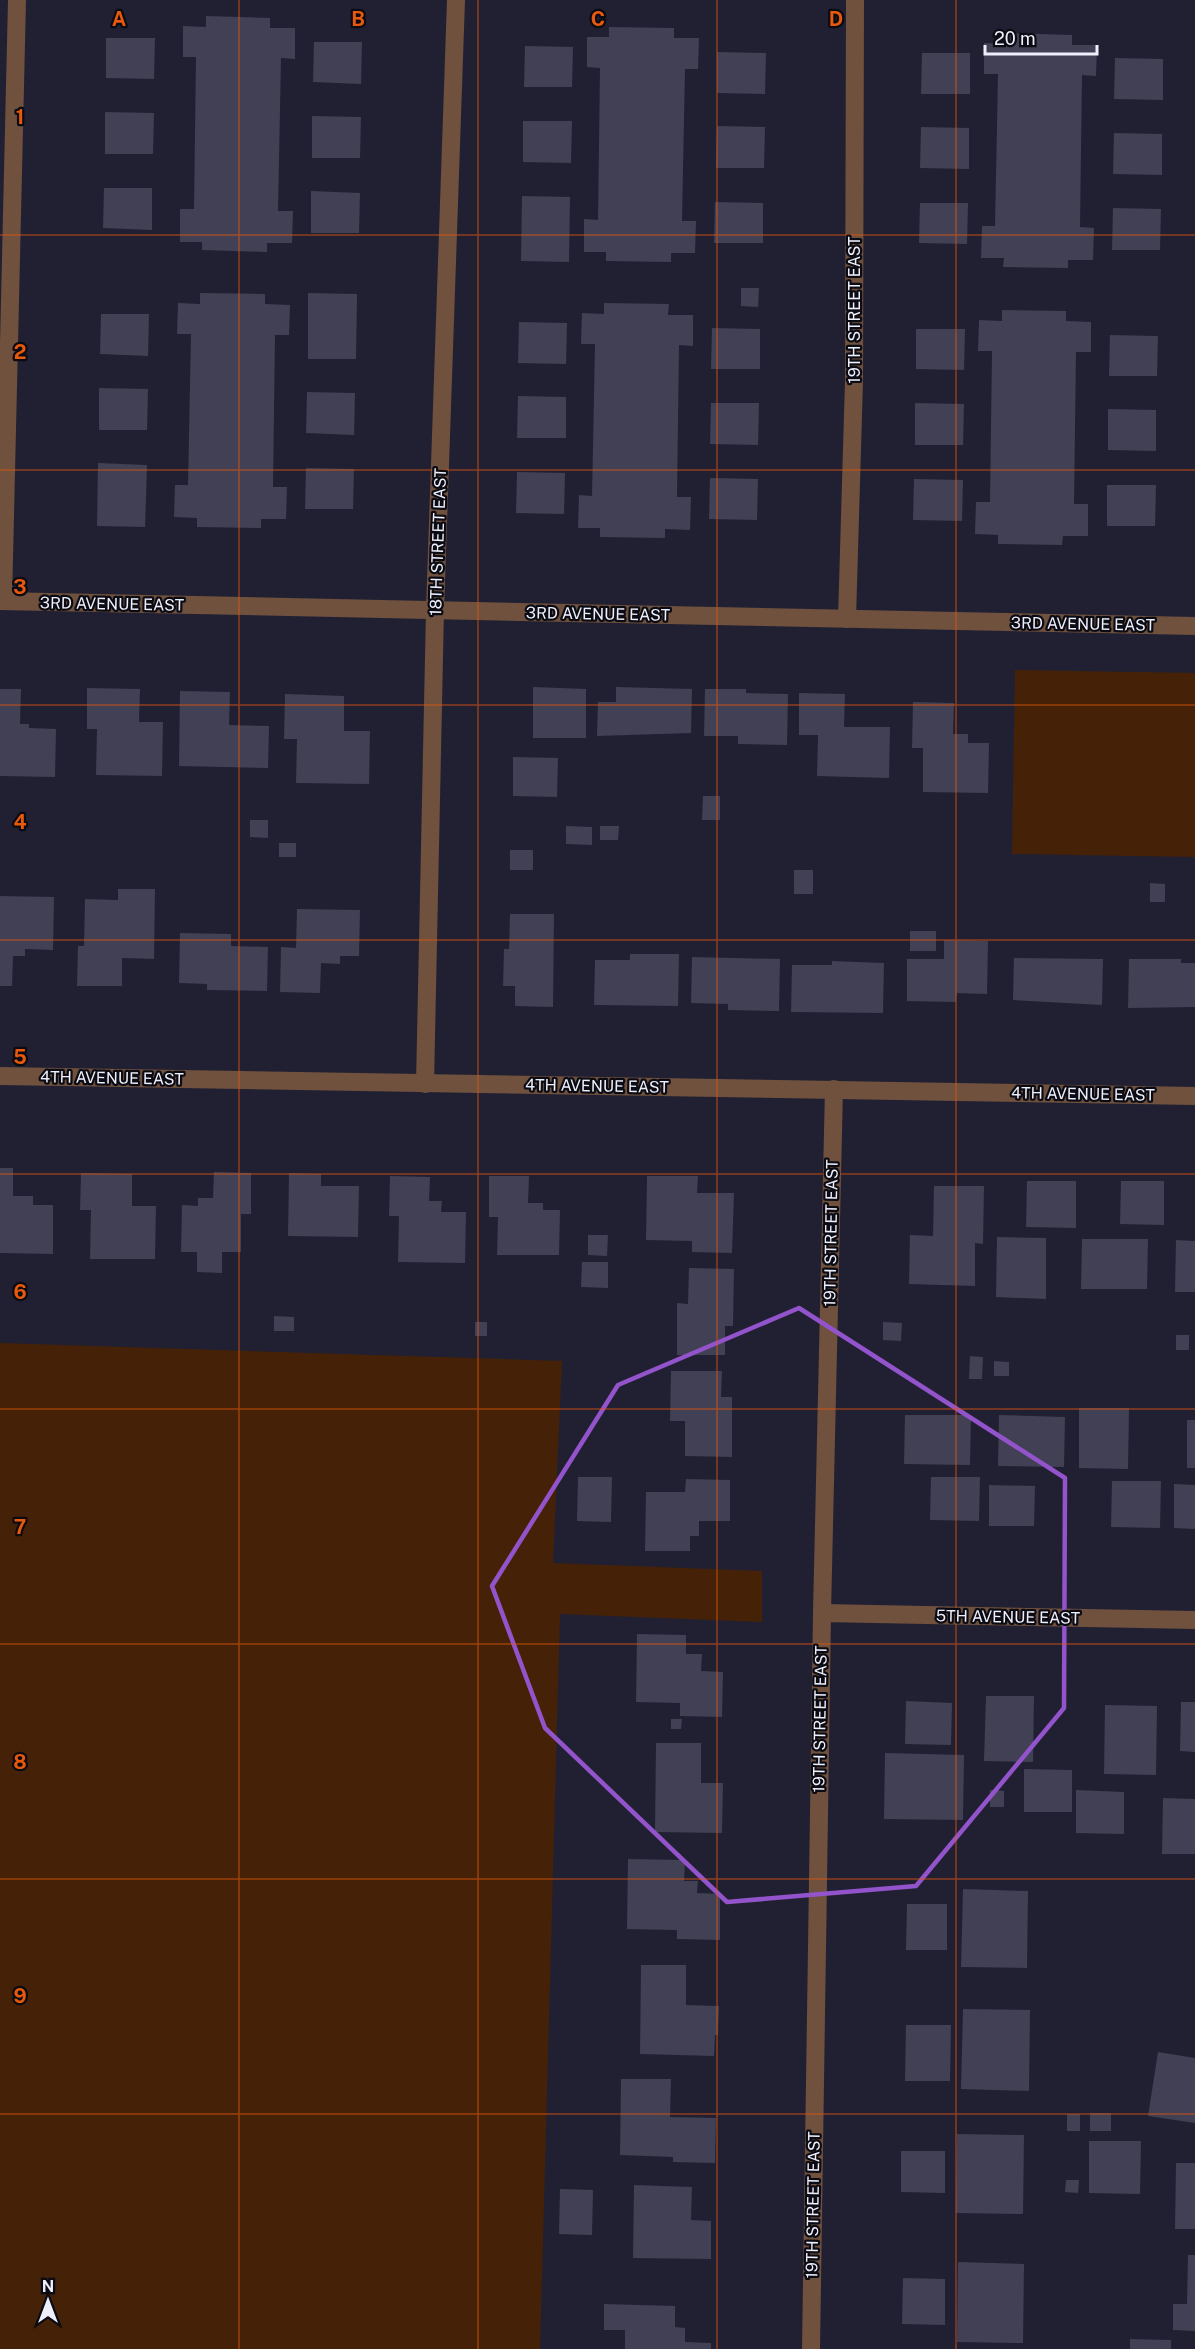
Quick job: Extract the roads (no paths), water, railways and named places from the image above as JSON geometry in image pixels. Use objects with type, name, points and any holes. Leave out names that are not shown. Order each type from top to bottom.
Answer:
[{"type":"street","points":[[2,601],[17,0]]},
{"type":"street","name":"18TH STREET EAST","points":[[425,1084],[435,610],[456,0]]},
{"type":"street","name":"19TH STREET EAST","points":[[847,619],[854,381],[855,0]]},
{"type":"street","name":"3RD AVENUE EAST","points":[[2,601],[1195,626]]},
{"type":"street","name":"4TH AVENUE EAST","points":[[0,1076],[1195,1096]]},
{"type":"street","name":"19TH STREET EAST","points":[[811,2349],[822,1613],[834,1089]]},
{"type":"street","name":"5TH AVENUE EAST","points":[[822,1613],[1195,1620]]}]
